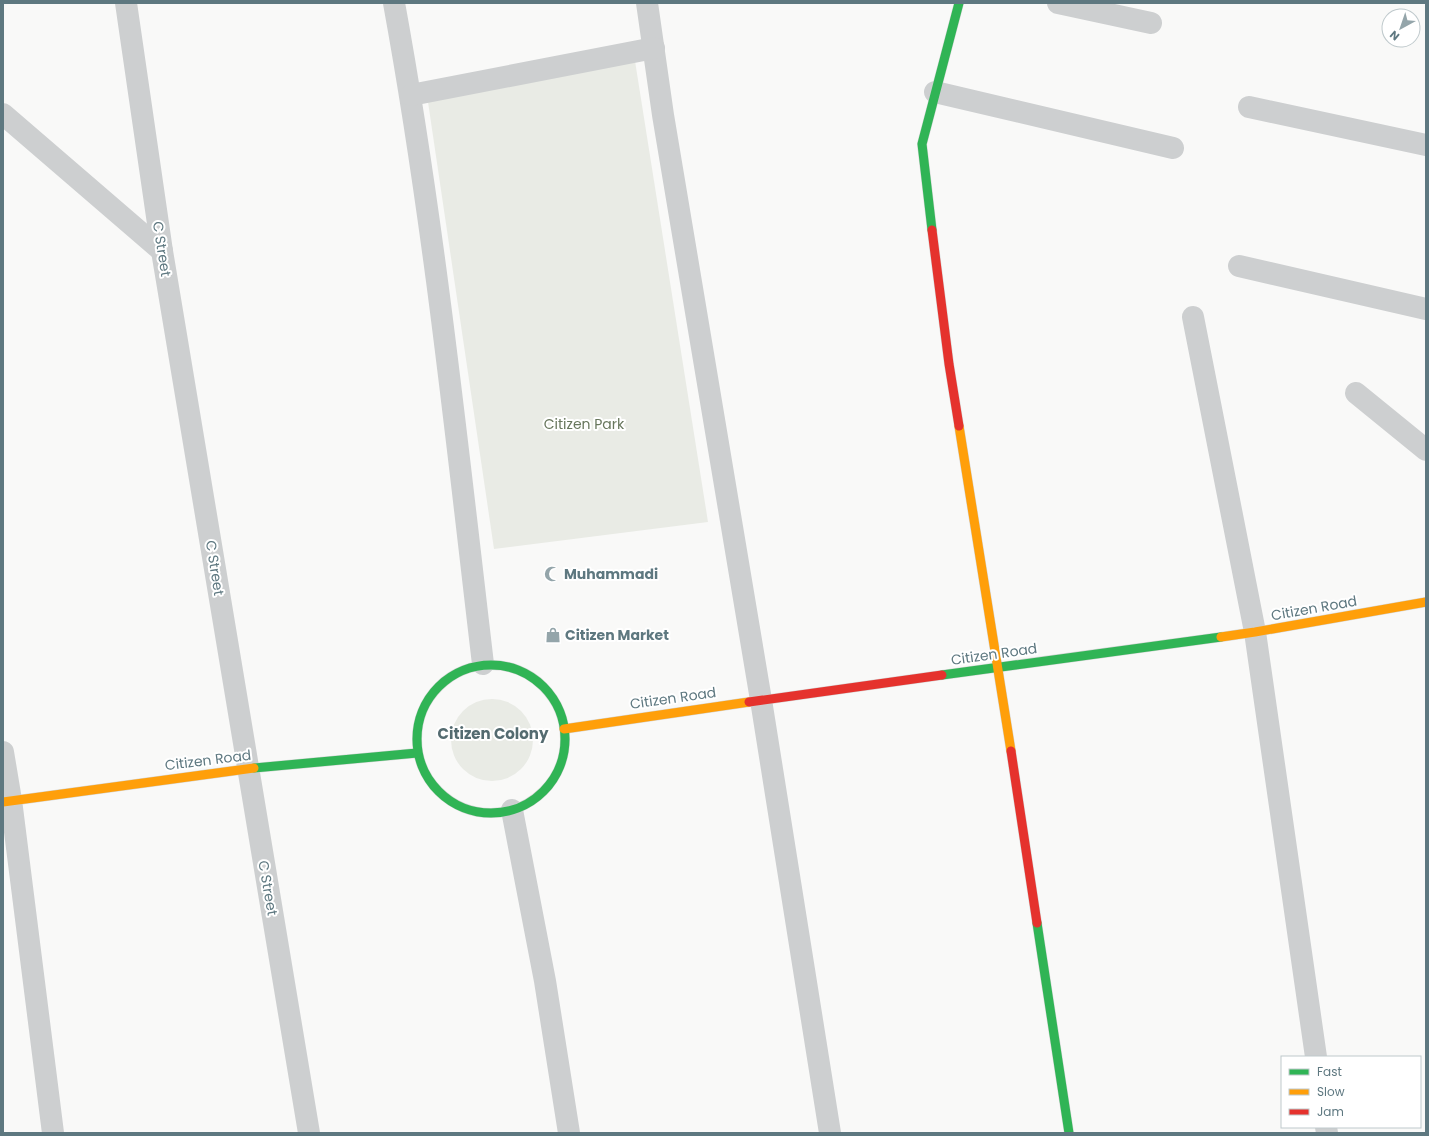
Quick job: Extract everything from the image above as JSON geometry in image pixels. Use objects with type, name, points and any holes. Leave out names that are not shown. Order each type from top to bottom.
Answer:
[{"type":"street","name":"C Street","points":[[126,3],[162,251],[309,1133]]},
{"type":"street","points":[[394,3],[411,95],[439,293],[483,664]]},
{"type":"street","points":[[647,3],[663,114],[830,1133]]},
{"type":"street","points":[[959,3],[922,144],[950,364],[1069,1133]]},
{"type":"street","points":[[1058,3],[1151,23]]},
{"type":"street","points":[[411,95],[654,48]]},
{"type":"street","points":[[935,92],[1173,148]]},
{"type":"street","points":[[1249,107],[1426,146]]},
{"type":"street","points":[[3,114],[162,251]]},
{"type":"street","points":[[1239,266],[1426,310]]},
{"type":"street","points":[[1193,317],[1255,632],[1316,1056]]},
{"type":"street","points":[[1356,393],[1426,450]]},
{"type":"street","name":"Citizen Road","points":[[564,729],[760,700],[1255,632],[1426,602]]},
{"type":"street","points":[[483,664],[506,666],[528,674],[545,688],[558,707],[564,729],[564,750],[558,770],[547,788],[531,801],[512,810],[487,813],[463,808],[458,805],[442,795],[426,776],[417,753],[416,728],[424,704],[439,684],[460,670],[483,664]]},
{"type":"street","points":[[3,752],[7,801],[53,1133]]},
{"type":"street","name":"Citizen Road","points":[[7,801],[248,769],[417,753]]},
{"type":"street","points":[[512,810],[545,981],[569,1133]]},
{"type":"green space","name":"Citizen Park","points":[[635,61],[708,522],[494,549],[428,102]]},
{"type":"green space","points":[[492,699],[508,702],[521,711],[530,724],[533,740],[530,756],[521,769],[508,778],[492,781],[476,778],[463,769],[454,756],[451,740],[454,724],[463,711],[476,702]]},
{"type":"traffic: fast","points":[[932,230],[922,144],[959,3]]},
{"type":"traffic: fast","points":[[942,675],[1221,637]]},
{"type":"traffic: fast","points":[[498,665],[512,668],[532,677],[548,692],[553,698],[562,718],[565,739],[564,753],[556,774],[553,780],[538,796],[532,801],[512,810],[498,813],[484,813],[470,810],[450,801],[429,780],[418,753],[417,732],[420,718],[429,698],[450,677],[477,666],[498,665]]},
{"type":"traffic: fast","points":[[254,768],[417,753]]},
{"type":"traffic: fast","points":[[1037,923],[1069,1133]]},
{"type":"traffic: slow","points":[[959,426],[1011,751]]},
{"type":"traffic: slow","points":[[1221,637],[1426,602]]},
{"type":"traffic: slow","points":[[564,729],[749,702]]},
{"type":"traffic: slow","points":[[3,802],[254,768]]},
{"type":"traffic: jam","points":[[932,230],[949,364],[959,426]]},
{"type":"traffic: jam","points":[[749,702],[942,675]]},
{"type":"traffic: jam","points":[[1011,751],[1037,923]]},
{"type":"place","name":"Muhammadi","points":[[552,574]]},
{"type":"place","name":"Citizen Market","points":[[553,635]]},
{"type":"district","name":"Citizen Colony","points":[[493,734]]}]
